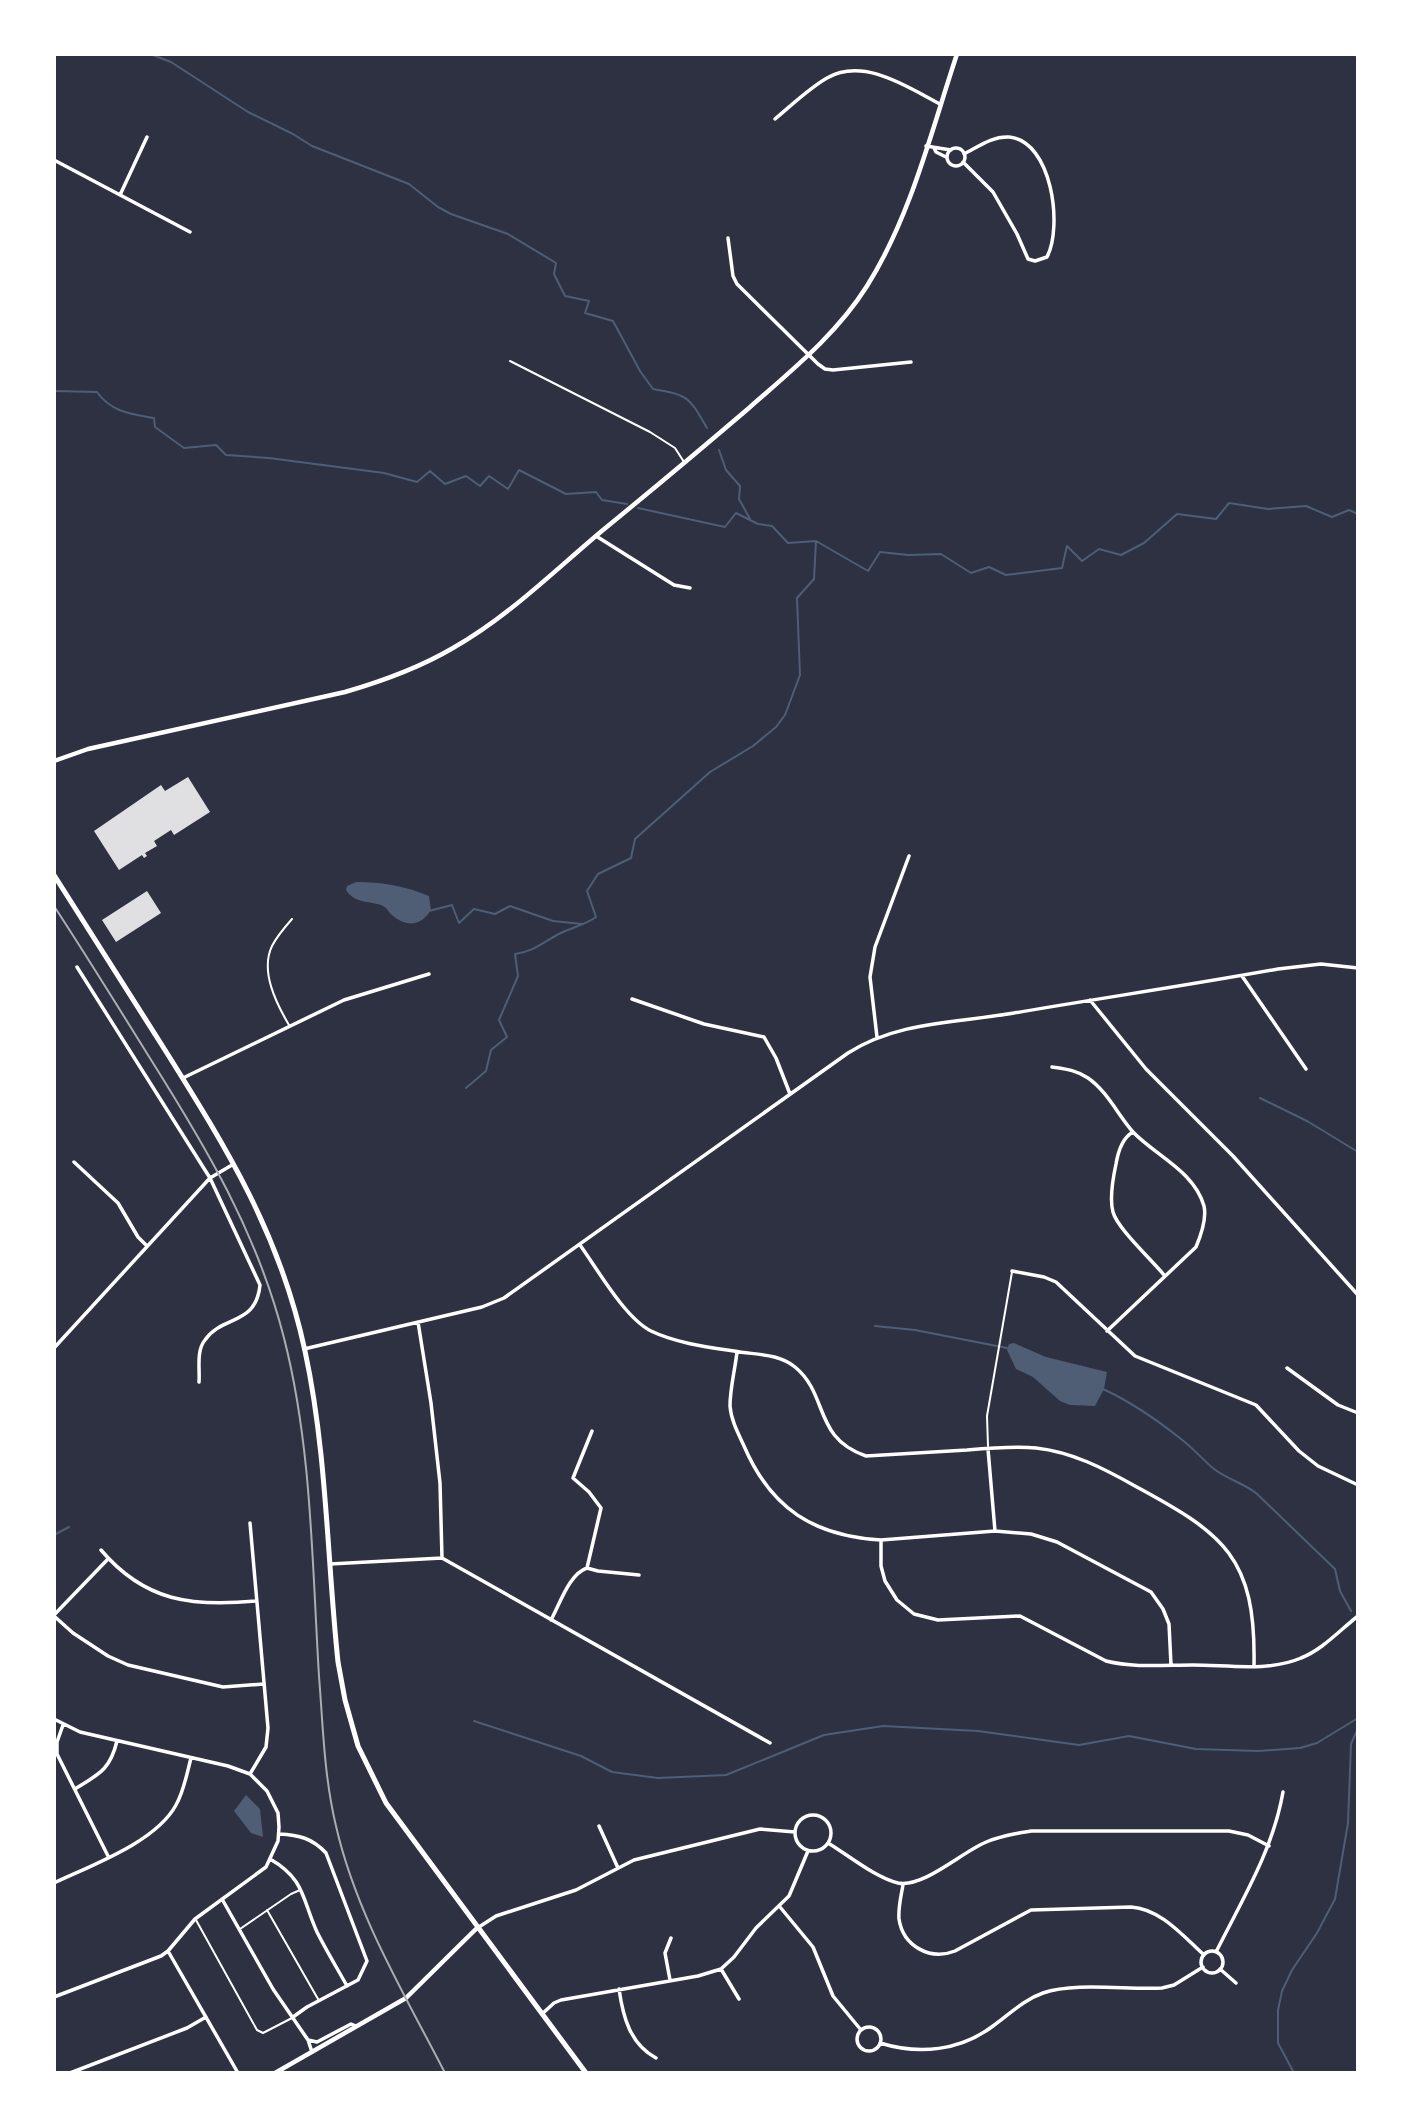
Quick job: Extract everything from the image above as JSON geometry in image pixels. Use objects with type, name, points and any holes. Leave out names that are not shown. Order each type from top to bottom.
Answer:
[{"type":"main road","points":[[54,875],[234,1164],[263,1220],[280,1262],[304,1349],[314,1400],[338,1661],[345,1700],[358,1746],[386,1803],[586,2073]]},
{"type":"street","points":[[54,761],[88,749],[384,681],[448,651],[485,627],[685,463],[808,356],[854,306],[883,258],[908,201],[957,54]]},
{"type":"street","points":[[775,119],[828,77],[851,70],[880,75],[940,103]]},
{"type":"street","points":[[120,195],[147,137]]},
{"type":"street","points":[[934,148],[954,166],[962,162],[964,154],[988,141],[1010,137],[1022,140],[1041,158],[1050,187],[1053,219],[1050,252],[1047,257],[1035,261],[1028,259],[993,192],[962,162]]},
{"type":"street","points":[[926,146],[959,149],[964,154]]},
{"type":"street","points":[[947,157],[951,150]]},
{"type":"street","points":[[54,160],[190,232]]},
{"type":"street","points":[[728,238],[731,265],[737,284],[808,356],[825,369],[911,362]]},
{"type":"street","points":[[596,536],[674,585],[690,588]]},
{"type":"street","points":[[877,1037],[872,1003],[875,947],[909,856]]},
{"type":"street","points":[[304,1349],[482,1307],[504,1298],[848,1053],[877,1037],[913,1028],[1321,964],[1358,968]]},
{"type":"street","points":[[77,967],[210,1178],[260,1285],[259,1295],[248,1313],[205,1338],[200,1353],[199,1382]]},
{"type":"street","points":[[182,1078],[344,1000],[429,975]]},
{"type":"street","points":[[1242,976],[1306,1069]]},
{"type":"street","points":[[632,999],[704,1024],[764,1037],[776,1058],[790,1094]]},
{"type":"street","points":[[1090,1000],[1146,1069],[1233,1156],[1358,1295]]},
{"type":"street","points":[[1052,1067],[1072,1070],[1090,1079],[1133,1132],[1179,1169],[1198,1191],[1205,1208],[1203,1232],[1196,1247],[1107,1331]]},
{"type":"street","points":[[1133,1132],[1127,1135],[1118,1152],[1112,1180],[1112,1211],[1118,1223],[1164,1275]]},
{"type":"street","points":[[74,1162],[118,1203],[138,1237],[147,1246]]},
{"type":"street","points":[[54,1348],[210,1178],[234,1164]]},
{"type":"street","points":[[580,1245],[622,1305],[650,1330],[675,1340],[777,1357],[797,1368],[833,1435],[854,1451],[866,1456],[988,1448],[1038,1448],[1099,1466],[1166,1503],[1207,1529],[1232,1558],[1245,1583],[1253,1616],[1254,1665]]},
{"type":"street","points":[[1012,1271],[1044,1277],[1055,1282],[1135,1356],[1256,1405],[1299,1451],[1318,1466],[1358,1485]]},
{"type":"street","points":[[418,1322],[440,1483],[442,1558]]},
{"type":"street","points":[[737,1352],[731,1390],[732,1418],[748,1457],[767,1488],[789,1510],[815,1526],[844,1536],[881,1540],[995,1531],[1031,1534],[1057,1542],[1151,1592],[1163,1609],[1169,1624],[1171,1665]]},
{"type":"street","points":[[1287,1368],[1338,1405],[1358,1413]]},
{"type":"street","points":[[587,1568],[601,1508],[589,1492],[573,1478],[592,1431]]},
{"type":"street","points":[[988,1448],[995,1531]]},
{"type":"street","points":[[250,1523],[267,1737],[266,1747],[250,1774]]},
{"type":"street","points":[[881,1540],[881,1566],[885,1581],[897,1600],[914,1614],[938,1620],[1020,1616],[1106,1661],[1120,1665],[1254,1665],[1290,1662],[1314,1652],[1358,1616]]},
{"type":"street","points":[[101,1550],[131,1579],[157,1593],[210,1605],[257,1601]]},
{"type":"street","points":[[330,1564],[442,1558],[770,1743]]},
{"type":"street","points":[[108,1559],[54,1615],[73,1633],[108,1656],[128,1665],[223,1686],[264,1684]]},
{"type":"street","points":[[551,1620],[580,1571],[587,1568],[598,1572],[639,1575]]},
{"type":"street","points":[[54,1719],[80,1732],[250,1774],[273,1800],[278,1813],[279,1834],[270,1859],[259,1873],[195,1919],[168,1951],[54,1997]]},
{"type":"street","points":[[63,1725],[57,1742],[57,1754],[108,1856]]},
{"type":"street","points":[[75,1789],[109,1766],[117,1741]]},
{"type":"street","points":[[54,1883],[145,1838],[159,1827],[176,1806],[191,1758]]},
{"type":"street","points":[[1216,1952],[1269,1846],[1278,1822],[1283,1793]]},
{"type":"street","points":[[813,1815],[826,1820],[831,1836],[828,1843],[816,1851],[808,1851],[797,1843],[795,1832],[802,1818],[813,1815]]},
{"type":"street","points":[[599,1826],[618,1868]]},
{"type":"street","points":[[275,2073],[407,1998],[477,1928],[502,1914],[576,1890],[634,1860],[760,1829],[795,1832]]},
{"type":"street","points":[[828,1843],[887,1880],[903,1884],[921,1880],[988,1841],[1031,1831],[1229,1831],[1248,1835],[1269,1846]]},
{"type":"street","points":[[279,1834],[308,1838],[326,1853],[367,1961],[358,1980],[293,2017]]},
{"type":"street","points":[[542,2014],[561,2000],[698,1976],[721,1969],[756,1928],[780,1907],[794,1888],[808,1851]]},
{"type":"street","points":[[270,1859],[290,1873],[301,1890],[317,1931],[347,1986]]},
{"type":"street","points":[[903,1884],[899,1909],[903,1932],[912,1944],[931,1954],[943,1955],[955,1951],[1031,1910],[1131,1907],[1157,1914],[1204,1955]]},
{"type":"street","points":[[222,1899],[273,1989],[308,2040],[312,2052]]},
{"type":"street","points":[[780,1907],[813,1947],[833,1996],[862,2030]]},
{"type":"street","points":[[670,1980],[665,1953],[671,1938]]},
{"type":"street","points":[[168,1951],[238,2073]]},
{"type":"street","points":[[1216,1952],[1223,1960],[1220,1969],[1210,1972],[1203,1967],[1204,1955],[1216,1952]]},
{"type":"street","points":[[880,2043],[923,2050],[954,2045],[978,2036],[1020,2004],[1042,1993],[1068,1989],[1162,1988],[1174,1985],[1203,1967]]},
{"type":"street","points":[[721,1969],[738,1999]]},
{"type":"street","points":[[1220,1969],[1236,1983]]},
{"type":"street","points":[[619,1989],[625,2021],[632,2035],[642,2049],[656,2058]]},
{"type":"street","points":[[69,2073],[187,2028],[206,2017]]},
{"type":"street","points":[[308,2040],[317,2042],[351,2024],[357,2026]]},
{"type":"street","points":[[869,2027],[876,2029],[881,2036],[880,2043],[871,2050],[861,2047],[858,2036],[862,2030],[869,2027]]},
{"type":"lane","points":[[510,361],[675,447],[685,463]]},
{"type":"lane","points":[[289,1026],[274,993],[268,960],[271,947],[292,919]]},
{"type":"lane","points":[[988,1448],[989,1405],[1012,1271]]},
{"type":"lane","points":[[239,1929],[301,1890]]},
{"type":"lane","points":[[267,1910],[319,2000]]},
{"type":"lane","points":[[195,1919],[257,2030],[263,2033],[269,2031],[293,2017]]},
{"type":"water","points":[[356,882],[393,885],[429,896],[431,910],[419,922],[404,922],[383,906],[349,894],[347,886]]},
{"type":"water","points":[[1014,1343],[1046,1357],[1107,1372],[1104,1389],[1095,1406],[1070,1405],[1060,1401],[1033,1377],[1016,1369],[1007,1350],[1009,1344]]},
{"type":"water","points":[[246,1795],[260,1809],[263,1837],[251,1833],[234,1811]]},
{"type":"building","points":[[188,777],[210,812],[174,835],[171,830],[154,841],[157,846],[145,853],[147,856],[144,858],[142,855],[119,870],[94,831],[161,785],[165,791]]},
{"type":"building","points":[[147,891],[161,913],[116,942],[102,920]]},
{"type":"waterway","points":[[150,54],[171,62],[248,112],[312,146],[409,184],[451,214],[508,234],[556,263],[554,274],[565,296],[589,301],[585,313],[613,321],[653,389],[687,399],[707,428]]},
{"type":"waterway","points":[[1353,54],[1358,57]]},
{"type":"waterway","points":[[54,391],[97,392],[115,408],[154,418],[155,427],[184,448],[216,445],[226,455],[384,473],[417,482],[430,471],[445,484],[466,476],[480,486],[489,476],[508,489],[519,470],[566,494],[596,492],[602,500],[627,504]]},
{"type":"waterway","points":[[719,450],[726,470],[740,486],[739,499],[750,519]]},
{"type":"waterway","points":[[638,508],[725,527],[736,513],[758,524],[772,526],[788,543],[816,541],[868,571],[880,552],[941,554],[971,573],[989,567],[1006,575],[1062,568],[1067,546],[1082,561],[1099,549],[1121,555],[1144,543],[1177,514],[1216,519],[1229,503],[1268,509],[1306,506],[1332,517],[1349,510],[1358,514]]},
{"type":"waterway","points":[[466,1088],[486,1071],[491,1050],[507,1037],[499,1020],[518,976],[515,954],[533,949],[596,917],[587,891],[598,874],[631,858],[635,839],[710,772],[753,746],[776,727],[785,715],[800,675],[797,598],[814,579],[816,541]]},
{"type":"waterway","points":[[429,911],[452,905],[459,923],[474,909],[495,914],[510,906],[553,921],[582,924]]},
{"type":"waterway","points":[[1260,1098],[1307,1121],[1358,1152]]},
{"type":"waterway","points":[[875,1326],[915,1330],[1007,1348]]},
{"type":"waterway","points":[[1103,1389],[1153,1418],[1185,1442],[1214,1469],[1256,1493],[1335,1569],[1340,1591],[1351,1611]]},
{"type":"waterway","points":[[54,1535],[69,1527]]},
{"type":"waterway","points":[[474,1721],[581,1756],[612,1772],[658,1778],[726,1775],[824,1735],[883,1726],[978,1731],[1079,1745],[1129,1736],[1196,1749],[1258,1751],[1300,1748],[1317,1743],[1358,1718]]},
{"type":"waterway","points":[[1294,2073],[1278,2043],[1278,2010],[1282,1991],[1292,1970],[1317,1933],[1335,1899],[1348,1823],[1351,1744],[1358,1728]]},
{"type":"railway","points":[[54,906],[169,1089],[228,1191],[260,1262],[273,1299],[293,1379],[306,1463],[324,1751],[336,1826],[368,1922],[445,2073]]}]
